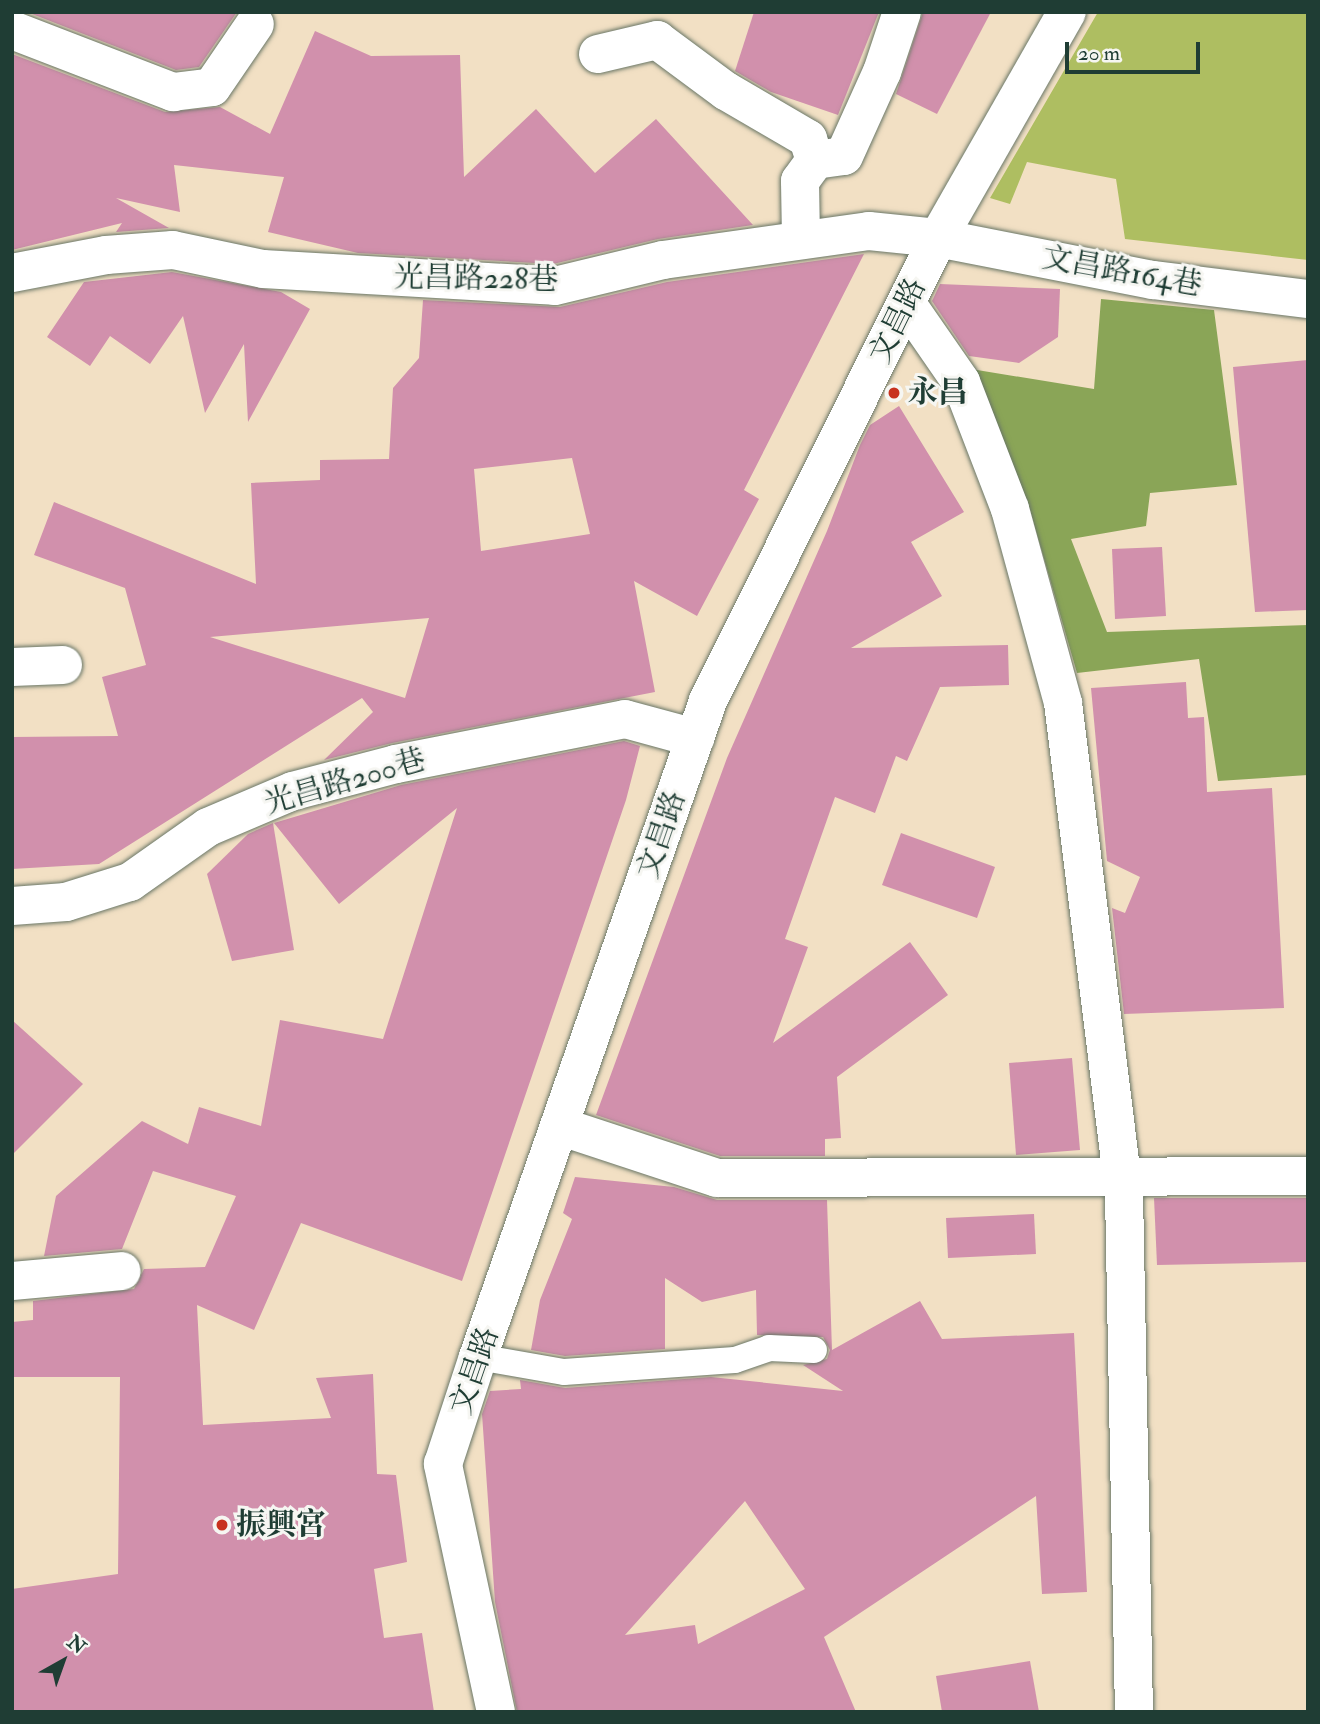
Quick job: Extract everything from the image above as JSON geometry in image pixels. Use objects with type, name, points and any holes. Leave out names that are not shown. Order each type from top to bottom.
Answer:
[{"type":"street","points":[[800,239],[800,181],[815,160],[844,156],[882,72],[902,12]]},
{"type":"street","name":"文昌路","points":[[496,1712],[443,1464],[478,1357],[562,1127],[708,701],[938,238],[1067,12]]},
{"type":"street","points":[[12,30],[173,92],[212,87],[255,24]]},
{"type":"street","points":[[598,54],[657,40],[726,91],[808,139],[815,160]]},
{"type":"street","name":"光昌路228巷","points":[[12,273],[106,255],[173,250],[263,269],[555,285],[663,260],[800,239],[869,231],[938,238]]},
{"type":"street","name":"文昌路164巷","points":[[938,238],[1153,280],[1308,299]]},
{"type":"street","points":[[907,304],[961,382],[1010,509],[1063,703],[1122,1175],[1133,1712]]},
{"type":"street","points":[[12,667],[63,665]]},
{"type":"street","name":"光昌路200巷","points":[[12,905],[66,902],[130,882],[208,827],[293,791],[396,764],[625,719],[695,737]]},
{"type":"street","points":[[562,1127],[717,1178],[1308,1176]]},
{"type":"street","points":[[12,1281],[122,1271]]},
{"type":"lane","points":[[478,1357],[564,1372],[735,1360],[769,1348],[814,1350]]},
{"type":"green space","points":[[1098,12],[1308,12],[1308,260],[1125,239],[1116,179],[1027,162],[1010,204],[990,198]]},
{"type":"green space","points":[[1101,299],[1214,310],[1237,485],[1150,493],[1146,526],[1071,539],[1107,632],[1308,625],[1308,775],[1218,781],[1199,659],[1077,673],[1028,503],[971,369],[1094,389]]},
{"type":"building","points":[[27,12],[237,12],[199,67],[176,70]]},
{"type":"building","points":[[754,12],[879,12],[838,115],[771,92],[735,71]]},
{"type":"building","points":[[923,12],[991,12],[937,114],[896,94]]},
{"type":"building","points":[[315,31],[371,56],[460,55],[464,177],[536,109],[595,173],[656,119],[753,225],[658,239],[553,264],[358,253],[268,232],[284,177],[174,165],[180,212],[116,198],[169,228],[116,232],[122,223],[12,250],[12,54],[165,112],[220,107],[270,134]]},
{"type":"building","points":[[864,254],[744,490],[759,499],[697,616],[634,581],[655,692],[392,743],[324,760],[373,712],[362,698],[99,864],[12,869],[12,737],[118,736],[102,677],[146,665],[125,588],[34,555],[54,502],[256,584],[251,483],[320,480],[320,460],[389,459],[393,388],[419,358],[423,300],[560,307],[667,282]],"holes":[[[572,458],[590,534],[481,551],[474,469]],[[429,618],[405,698],[210,637]]]},
{"type":"building","points":[[172,272],[281,292],[310,309],[248,422],[244,344],[205,413],[183,316],[150,364],[110,336],[90,366],[47,337],[84,282]]},
{"type":"building","points":[[940,284],[1060,289],[1058,337],[1019,363],[969,356],[932,301]]},
{"type":"building","points":[[1308,360],[1308,610],[1255,612],[1233,367]]},
{"type":"building","points":[[899,406],[964,512],[911,542],[942,596],[851,648],[1008,645],[1009,685],[940,687],[907,761],[896,756],[875,813],[835,797],[785,939],[808,947],[773,1043],[910,942],[948,995],[837,1077],[841,1138],[825,1139],[825,1156],[720,1156],[596,1115],[727,758],[827,531],[860,445],[870,425]]},
{"type":"building","points":[[1162,547],[1166,616],[1115,619],[1112,549]]},
{"type":"building","points":[[1186,682],[1188,718],[1204,717],[1207,792],[1272,788],[1284,1008],[1124,1014],[1112,908],[1125,913],[1140,877],[1107,861],[1091,688]]},
{"type":"building","points":[[624,741],[640,746],[626,800],[462,1281],[301,1223],[254,1330],[197,1305],[203,1425],[331,1418],[316,1378],[373,1374],[377,1474],[396,1475],[407,1562],[374,1569],[384,1638],[422,1633],[434,1712],[12,1712],[12,1589],[118,1574],[120,1377],[12,1377],[12,1322],[33,1320],[33,1301],[134,1289],[144,1269],[205,1267],[236,1196],[153,1171],[122,1249],[44,1256],[56,1196],[142,1121],[188,1144],[199,1107],[261,1126],[280,1020],[383,1039],[457,808],[339,904],[274,823],[401,785]]},
{"type":"building","points":[[273,823],[294,950],[232,961],[207,874],[248,834]]},
{"type":"building","points":[[901,833],[995,867],[977,918],[882,885]]},
{"type":"building","points":[[12,1020],[83,1084],[12,1155]]},
{"type":"building","points":[[1072,1058],[1080,1150],[1016,1155],[1009,1063]]},
{"type":"building","points":[[575,1177],[674,1187],[717,1200],[827,1200],[832,1350],[920,1301],[942,1339],[1074,1333],[1087,1592],[1042,1594],[1036,1496],[824,1637],[856,1712],[517,1712],[495,1602],[482,1414],[490,1391],[521,1389],[520,1380],[565,1388],[711,1377],[843,1391],[803,1365],[827,1359],[830,1350],[823,1337],[757,1335],[756,1290],[702,1302],[665,1278],[665,1349],[565,1356],[531,1350],[540,1300],[572,1219],[563,1213]],"holes":[[[745,1501],[805,1589],[698,1644],[695,1625],[625,1635]]]},
{"type":"building","points":[[1154,1198],[1308,1198],[1308,1262],[1157,1265]]},
{"type":"building","points":[[1034,1214],[1036,1254],[948,1258],[946,1218]]},
{"type":"building","points":[[1030,1661],[1039,1712],[942,1712],[936,1676]]},
{"type":"place","name":"永昌","points":[[894,393]]},
{"type":"place","name":"振興宮","points":[[222,1525]]}]
